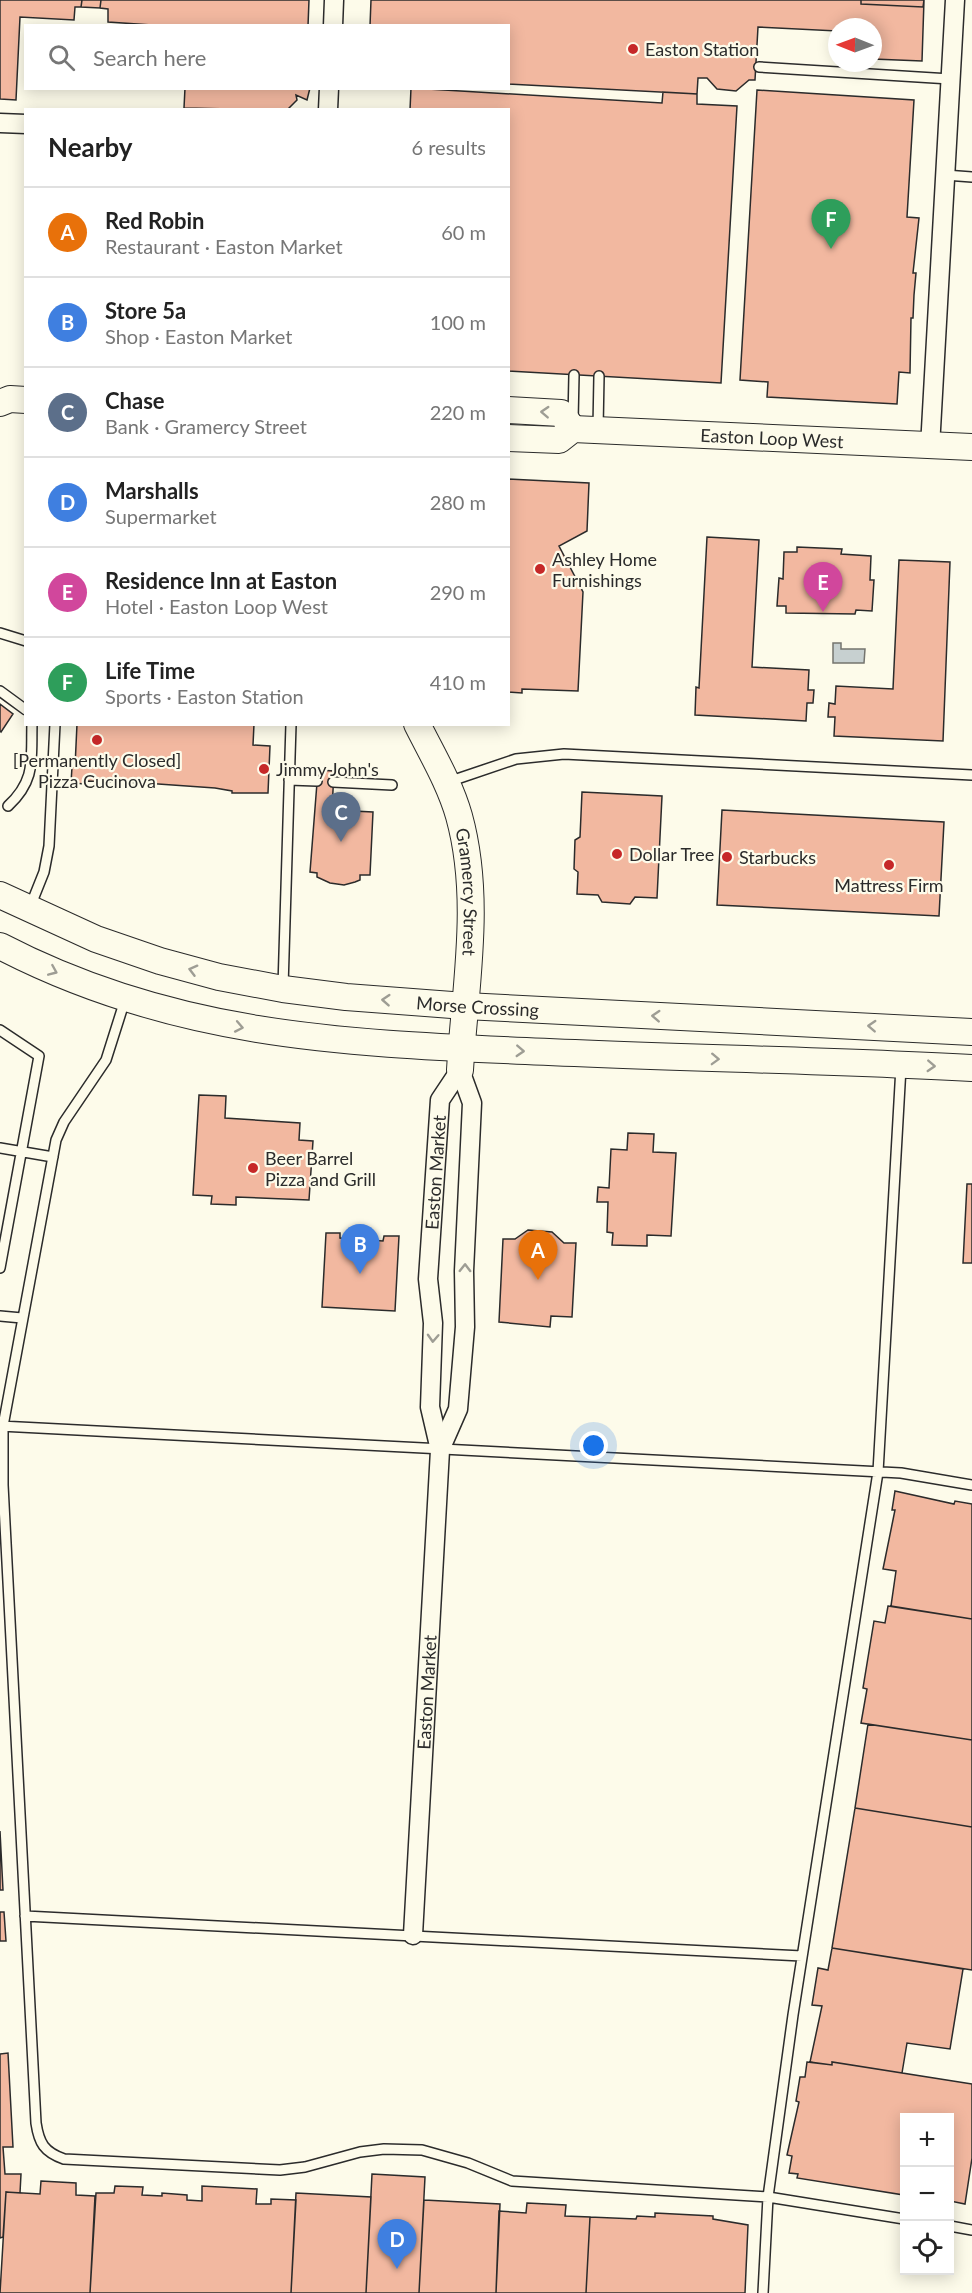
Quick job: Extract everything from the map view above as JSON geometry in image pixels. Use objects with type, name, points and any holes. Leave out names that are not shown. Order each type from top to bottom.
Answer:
[{"type":"main road","points":[[510,410],[561,413],[586,430]]},
{"type":"main road","name":"Easton Loop West","points":[[510,438],[559,440],[586,430],[930,447],[972,447]]},
{"type":"main road","name":"Gramercy Street","points":[[418,726],[459,815],[470,886],[470,953],[461,1059]]},
{"type":"main road","name":"Morse Crossing","points":[[0,895],[96,939],[160,961],[231,980],[283,989],[346,997],[465,1006],[972,1032]]},
{"type":"main road","points":[[0,946],[69,978],[126,998],[200,1019],[285,1035],[461,1059],[901,1064],[972,1068]]},
{"type":"street","points":[[333,24],[334,0]]},
{"type":"street","points":[[930,447],[955,0]]},
{"type":"street","points":[[328,108],[329,90]]},
{"type":"street","points":[[0,123],[24,124]]},
{"type":"street","name":"Easton Market","points":[[440,1450],[458,1409],[465,1327],[464,1271],[472,1102],[461,1059]]},
{"type":"street","name":"Easton Market","points":[[413,1935],[440,1450],[430,1407],[434,1323],[428,1279],[440,1100],[461,1059]]},
{"type":"lane","points":[[759,67],[950,79]]},
{"type":"lane","points":[[945,175],[972,177]]},
{"type":"lane","points":[[574,375],[586,430]]},
{"type":"lane","points":[[586,430],[599,376]]},
{"type":"lane","points":[[0,633],[24,640]]},
{"type":"lane","points":[[0,691],[24,709]]},
{"type":"lane","points":[[8,806],[23,792],[30,773],[32,726]]},
{"type":"lane","points":[[29,909],[44,872],[49,846],[55,726]]},
{"type":"lane","points":[[283,989],[291,726]]},
{"type":"lane","points":[[446,783],[516,759],[564,754],[972,775]]},
{"type":"lane","points":[[289,780],[317,781]]},
{"type":"lane","points":[[333,782],[392,785]]},
{"type":"lane","points":[[126,998],[106,1060],[64,1122],[56,1140],[1,1426],[36,2123],[43,2148],[50,2154],[64,2159],[280,2170],[305,2167],[360,2152],[384,2149],[422,2150],[468,2163],[513,2181],[768,2197],[900,2217]]},
{"type":"lane","points":[[0,1030],[39,1056],[0,1268]]},
{"type":"lane","points":[[762,2293],[768,2197],[802,1956],[878,1472],[901,1064]]},
{"type":"lane","points":[[0,1148],[53,1157]]},
{"type":"lane","points":[[0,1316],[22,1318]]},
{"type":"lane","points":[[1,1426],[901,1473],[972,1485]]},
{"type":"lane","points":[[25,1916],[802,1956]]},
{"type":"lane","points":[[954,2227],[972,2230]]},
{"type":"shaded area","points":[[833,643],[841,643],[841,649],[865,649],[864,663],[833,663]]},
{"type":"building","points":[[0,0],[82,0],[81,7],[75,7],[74,20],[20,17],[16,100],[0,99]]},
{"type":"building","points":[[82,0],[101,0],[100,8],[81,7]]},
{"type":"building","points":[[101,0],[309,0],[308,24],[108,22],[108,9],[100,8]]},
{"type":"building","name":"Easton Station","points":[[371,0],[924,0],[922,61],[882,59],[882,18],[828,18],[828,31],[758,27],[755,80],[749,80],[736,91],[717,89],[707,78],[698,78],[697,94],[510,84],[510,24],[370,24]]},
{"type":"building","points":[[861,0],[924,0],[923,7],[861,4]]},
{"type":"building","points":[[185,90],[310,90],[307,100],[296,95],[297,100],[289,108],[184,108]]},
{"type":"building","points":[[411,90],[662,103],[663,92],[697,94],[697,104],[737,106],[721,383],[510,371],[510,108],[410,108]]},
{"type":"building","points":[[757,90],[914,100],[907,217],[919,218],[913,273],[916,273],[913,318],[911,318],[910,373],[899,372],[897,404],[767,397],[768,382],[740,380]]},
{"type":"building","name":"Ashley Home Furnishings","points":[[510,479],[589,483],[587,531],[559,546],[583,592],[578,691],[522,689],[522,693],[510,692]]},
{"type":"building","points":[[707,537],[759,540],[752,667],[809,670],[808,690],[814,690],[813,703],[807,703],[806,721],[695,715],[696,687],[699,688]]},
{"type":"building","points":[[797,547],[842,549],[841,554],[871,556],[870,580],[874,580],[872,611],[856,610],[855,614],[786,613],[786,606],[777,606],[779,578],[783,579],[784,552],[797,552]]},
{"type":"building","points":[[899,560],[950,562],[943,741],[834,736],[835,717],[828,717],[829,703],[835,704],[836,686],[893,689]]},
{"type":"building","points":[[0,704],[13,714],[1,732],[0,731]]},
{"type":"building","points":[[77,726],[254,726],[253,745],[270,746],[268,793],[232,793],[232,791],[215,788],[144,783],[86,781],[86,784],[71,783],[72,767],[75,767]]},
{"type":"building","points":[[318,770],[334,771],[332,810],[373,812],[370,875],[360,875],[360,880],[355,882],[344,885],[330,883],[317,877],[317,873],[310,872]]},
{"type":"building","name":"Dollar Tree","points":[[582,792],[662,796],[657,898],[635,897],[630,904],[602,902],[598,895],[577,894],[578,872],[574,869],[575,840],[580,837]]},
{"type":"building","points":[[722,810],[944,822],[939,916],[717,905]]},
{"type":"building","name":"Beer Barrel Pizza and Grill","points":[[199,1095],[226,1096],[225,1118],[300,1123],[299,1140],[313,1141],[309,1200],[236,1197],[236,1205],[211,1204],[212,1196],[193,1195]]},
{"type":"building","points":[[628,1133],[654,1134],[653,1152],[676,1153],[671,1236],[647,1235],[647,1246],[612,1245],[613,1233],[607,1232],[608,1202],[597,1202],[598,1187],[609,1188],[611,1149],[627,1150]]},
{"type":"building","points":[[967,1184],[972,1184],[972,1263],[963,1263]]},
{"type":"building","points":[[528,1230],[552,1232],[564,1243],[576,1243],[572,1317],[551,1316],[550,1327],[499,1322],[503,1239],[515,1239]]},
{"type":"building","points":[[326,1233],[340,1233],[340,1238],[383,1241],[384,1236],[399,1236],[395,1311],[322,1307]]},
{"type":"building","points":[[895,1491],[954,1504],[955,1501],[972,1504],[972,1619],[891,1606],[896,1571],[883,1569],[895,1510],[892,1510]]},
{"type":"building","points":[[888,1606],[972,1619],[972,1740],[861,1723],[867,1689],[863,1688],[874,1621],[885,1623]]},
{"type":"building","points":[[868,1724],[972,1740],[972,1827],[855,1808]]},
{"type":"building","points":[[855,1808],[972,1827],[972,1970],[832,1948]]},
{"type":"building","points":[[0,1831],[3,1890],[0,1890]]},
{"type":"building","points":[[0,1912],[4,1912],[6,1941],[0,1941]]},
{"type":"building","points":[[832,1948],[963,1969],[950,2049],[907,2043],[902,2073],[832,2062],[832,2065],[810,2062],[822,2006],[812,2005],[818,1968],[828,1970]]},
{"type":"building","points":[[8,2053],[13,2147],[3,2147],[5,2174],[21,2174],[20,2193],[6,2192],[3,2237],[0,2238],[0,2054]]},
{"type":"building","points":[[807,2062],[832,2065],[832,2062],[972,2084],[972,2158],[965,2204],[954,2202],[954,2113],[900,2113],[900,2194],[797,2178],[798,2174],[789,2173],[792,2156],[787,2155],[799,2102],[796,2101],[800,2077],[805,2077]]},
{"type":"building","points":[[372,2174],[425,2177],[419,2293],[366,2293]]},
{"type":"building","points":[[41,2181],[76,2183],[76,2195],[95,2196],[90,2293],[0,2293],[6,2192],[40,2194]]},
{"type":"building","points":[[115,2186],[143,2187],[142,2195],[162,2196],[162,2193],[187,2195],[187,2200],[202,2201],[202,2186],[257,2189],[256,2204],[271,2204],[271,2199],[296,2200],[291,2293],[90,2293],[96,2193],[114,2193]]},
{"type":"building","points":[[296,2193],[371,2197],[366,2293],[291,2293]]},
{"type":"building","points":[[424,2200],[500,2204],[496,2293],[419,2293]]},
{"type":"building","points":[[527,2203],[566,2205],[565,2216],[590,2217],[586,2293],[496,2293],[499,2211],[526,2213]]},
{"type":"building","points":[[655,2213],[713,2216],[713,2219],[748,2225],[745,2293],[586,2293],[590,2217],[636,2219],[637,2216],[655,2217]]},
{"type":"place","name":"Easton Station","points":[[633,49]]},
{"type":"place","name":"Life Time","points":[[831,249]]},
{"type":"place","name":"Ashley Home Furnishings","points":[[540,569]]},
{"type":"place","name":"Residence Inn at Easton","points":[[823,612]]},
{"type":"place","name":"[Permanently Closed] Pizza Cucinova","points":[[97,740]]},
{"type":"place","name":"Jimmy John's","points":[[264,769]]},
{"type":"place","name":"Chase","points":[[341,842]]},
{"type":"place","name":"Dollar Tree","points":[[617,854]]},
{"type":"place","name":"Starbucks","points":[[727,857]]},
{"type":"place","name":"Mattress Firm","points":[[889,865]]},
{"type":"place","name":"Beer Barrel Pizza and Grill","points":[[253,1168]]},
{"type":"place","name":"Store 5a","points":[[360,1274]]},
{"type":"place","name":"Red Robin","points":[[538,1280]]},
{"type":"place","name":"Marshalls","points":[[397,2269]]}]
